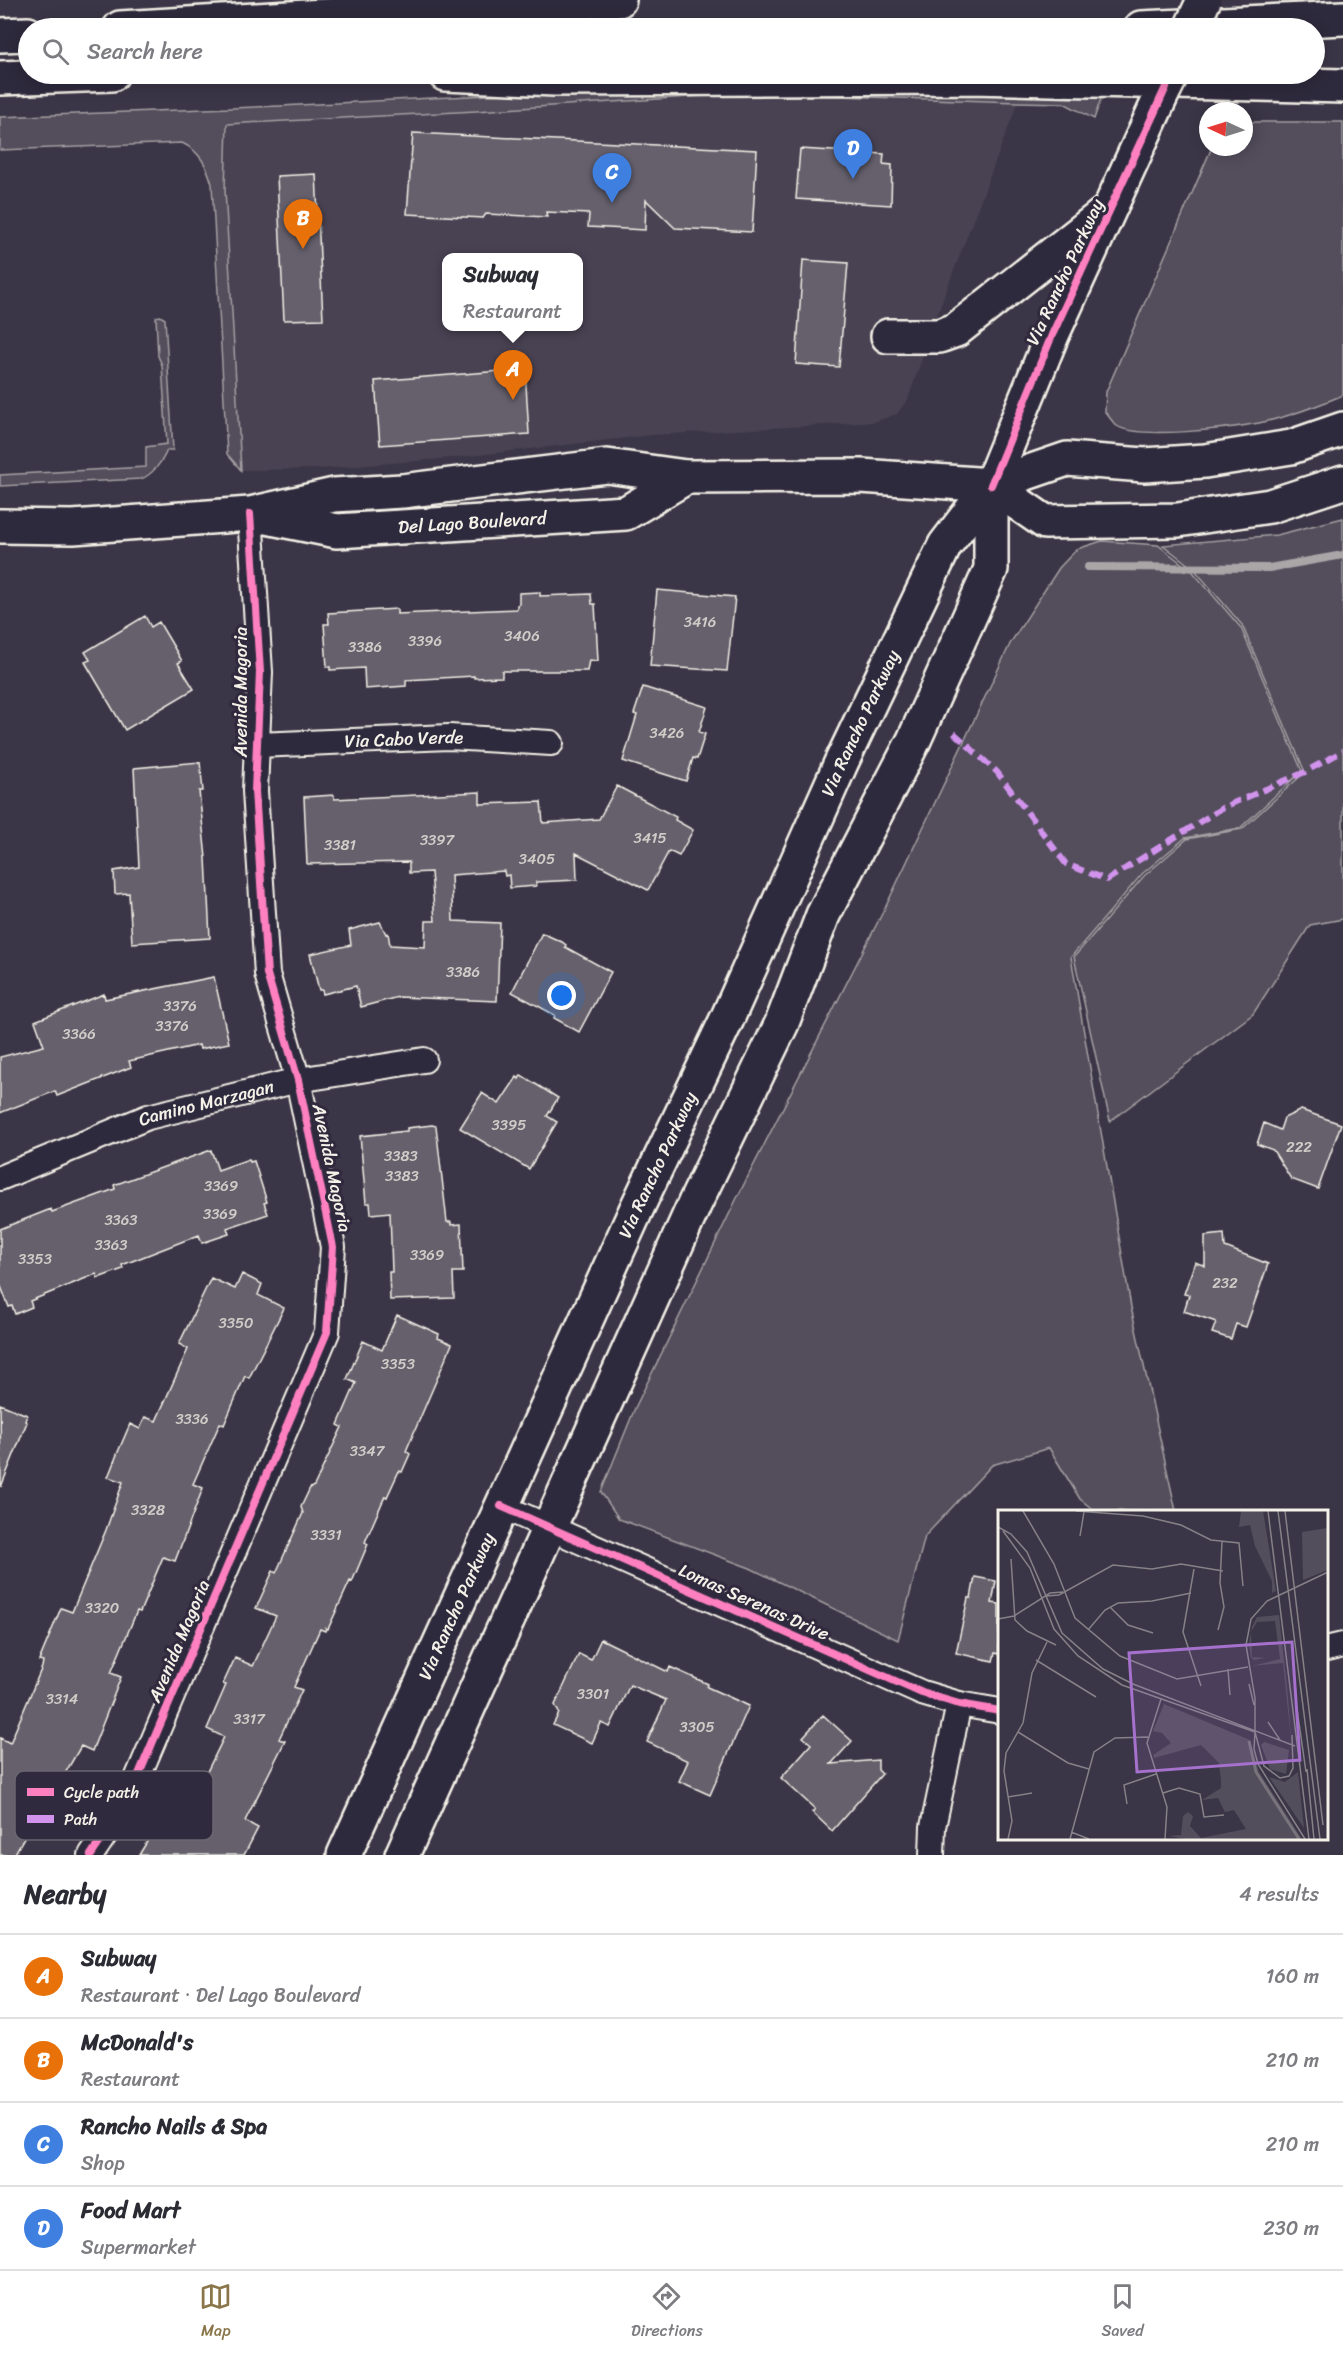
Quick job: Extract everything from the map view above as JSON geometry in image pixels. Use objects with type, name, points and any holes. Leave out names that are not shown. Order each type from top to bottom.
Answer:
[{"type":"main road","points":[[298,18],[619,0]]},
{"type":"main road","points":[[1196,18],[1204,0]]},
{"type":"main road","points":[[1325,19],[1343,18]]},
{"type":"main road","points":[[0,35],[18,34]]},
{"type":"main road","points":[[0,78],[18,77]]},
{"type":"main road","name":"Via Rancho Parkway","points":[[344,1855],[636,1210],[727,1019],[841,763],[945,545],[991,486],[1052,335],[1168,84]]},
{"type":"main road","points":[[1261,84],[1343,86]]},
{"type":"main road","points":[[888,336],[939,336],[956,330],[1111,208]]},
{"type":"main road","points":[[991,486],[1067,459],[1144,465],[1205,461],[1291,447],[1343,429]]},
{"type":"main road","name":"Del Lago Boulevard","points":[[0,526],[73,528],[250,514],[334,495],[402,491],[607,466],[686,477],[861,476],[991,486]]},
{"type":"main road","name":"Del Lago Boulevard","points":[[250,514],[337,531],[626,513],[686,477]]},
{"type":"main road","points":[[991,486],[1045,522],[1055,522],[1178,520],[1270,506],[1343,482]]},
{"type":"main road","name":"Via Rancho Parkway","points":[[402,1855],[695,1203],[782,1023],[823,915],[914,740],[991,569],[991,486]]},
{"type":"street","name":"Avenida Magoria","points":[[140,1771],[327,1332],[333,1247],[298,1080],[267,974],[255,791],[260,672],[250,514]]},
{"type":"street","name":"Via Cabo Verde","points":[[256,745],[449,737],[551,743]]},
{"type":"street","name":"Camino Marzagan","points":[[0,1178],[148,1117],[298,1080],[424,1060]]},
{"type":"street","name":"Lomas Serenas Drive","points":[[501,1506],[922,1693],[959,1704],[998,1711]]},
{"type":"street","points":[[1328,1649],[1343,1645]]},
{"type":"street","points":[[932,1855],[933,1827],[959,1704]]},
{"type":"street","name":"Avenida Magoria","points":[[91,1855],[101,1840]]},
{"type":"shaded area","points":[[1105,87],[1094,119],[1064,103],[751,93],[227,124],[225,190],[241,470],[227,454],[212,184],[202,160],[194,150],[182,143],[0,150],[0,117],[281,106],[619,88]]},
{"type":"shaded area","points":[[751,93],[1018,102],[940,307],[908,399],[897,414],[874,422],[652,435],[452,458],[319,469],[241,470],[225,190],[227,124]]},
{"type":"shaded area","points":[[1253,122],[1343,122],[1343,395],[1281,418],[1259,423],[1229,428],[1164,433],[1128,430],[1117,426],[1105,412],[1106,392],[1208,156],[1253,156]]},
{"type":"shaded area","points":[[160,316],[165,319],[173,450],[167,450],[157,467],[141,479],[0,486],[0,475],[146,467],[146,447],[167,444],[162,365],[158,356],[156,317]]},
{"type":"shaded area","points":[[1343,518],[1343,919],[1310,925],[1253,1014],[1110,1121],[1074,957],[1144,876],[1187,839],[1242,829],[1305,772],[1242,625],[1194,569],[1163,545],[1277,535]]},
{"type":"shaded area","points":[[1102,541],[1158,545],[1193,572],[1241,628],[1302,771],[1240,828],[1185,838],[1142,874],[1071,957],[1131,1307],[1176,1510],[1094,1510],[1080,1499],[1049,1448],[992,1465],[925,1536],[898,1640],[750,1568],[619,1519],[601,1492],[635,1408],[737,1198],[886,906],[1011,642],[1059,568],[1077,549]]},
{"type":"building","points":[[413,133],[757,150],[752,232],[675,228],[646,200],[645,230],[588,227],[589,214],[546,212],[547,217],[486,214],[483,218],[407,214]]},
{"type":"building","points":[[800,149],[884,154],[883,164],[892,165],[891,205],[796,199]]},
{"type":"building","points":[[316,174],[323,319],[284,320],[277,176]]},
{"type":"building","points":[[803,260],[848,263],[839,367],[796,364]]},
{"type":"building","points":[[525,369],[529,434],[380,445],[375,381]]},
{"type":"building","points":[[657,590],[735,597],[727,671],[650,666]]},
{"type":"building","points":[[540,592],[540,596],[591,594],[592,604],[595,604],[598,661],[589,660],[587,671],[502,671],[502,677],[474,678],[474,676],[406,680],[406,686],[365,689],[364,668],[330,670],[330,667],[327,667],[324,624],[329,624],[328,613],[397,609],[397,614],[517,609],[519,593]]},
{"type":"building","points":[[145,616],[151,627],[159,622],[182,661],[178,663],[194,689],[125,730],[85,662],[90,660],[85,652]]},
{"type":"building","points":[[643,687],[707,707],[699,732],[705,734],[697,759],[693,758],[686,781],[623,761]]},
{"type":"building","points":[[200,762],[203,791],[199,791],[206,858],[210,938],[132,943],[129,893],[115,894],[114,871],[139,867],[134,768]]},
{"type":"building","points":[[617,786],[676,817],[675,820],[693,830],[679,856],[669,851],[648,890],[576,853],[577,880],[536,882],[536,886],[510,888],[509,875],[505,876],[504,871],[451,875],[453,921],[500,923],[497,1001],[398,997],[361,1007],[356,986],[323,994],[322,990],[319,990],[310,954],[351,945],[349,930],[380,922],[386,934],[388,933],[390,945],[425,947],[426,921],[435,921],[431,872],[409,873],[409,862],[307,864],[304,797],[334,795],[334,799],[480,792],[480,804],[541,802],[543,823],[599,819]]},
{"type":"building","points":[[542,933],[562,942],[566,945],[565,947],[611,972],[579,1032],[554,1018],[555,1015],[512,992]]},
{"type":"building","points":[[214,977],[229,1043],[200,1049],[199,1045],[129,1061],[131,1067],[57,1096],[55,1091],[0,1113],[0,1057],[44,1046],[35,1021],[104,994],[105,999]]},
{"type":"building","points":[[521,1075],[558,1098],[547,1116],[557,1122],[529,1169],[460,1128],[482,1093],[499,1104],[517,1077],[519,1079]]},
{"type":"building","points":[[1301,1110],[1341,1124],[1318,1189],[1291,1179],[1273,1150],[1257,1144],[1264,1123],[1280,1130],[1284,1118]]},
{"type":"building","points":[[436,1126],[447,1222],[451,1222],[451,1225],[461,1224],[463,1272],[453,1272],[454,1298],[390,1300],[389,1272],[392,1272],[390,1212],[371,1214],[370,1203],[366,1203],[360,1136],[407,1131],[407,1128]]},
{"type":"building","points":[[211,1150],[218,1170],[249,1159],[250,1162],[254,1161],[267,1202],[264,1203],[268,1214],[227,1228],[229,1234],[202,1243],[199,1235],[122,1265],[123,1269],[98,1278],[96,1274],[30,1301],[32,1307],[15,1314],[12,1306],[9,1307],[0,1284],[0,1229],[51,1209],[52,1212],[115,1189],[114,1185]]},
{"type":"building","points":[[1224,1234],[1225,1247],[1268,1264],[1246,1327],[1236,1324],[1231,1339],[1212,1333],[1216,1322],[1184,1311],[1189,1295],[1184,1294],[1195,1262],[1205,1266],[1205,1236]]},
{"type":"building","points":[[242,1274],[262,1284],[258,1295],[284,1308],[249,1378],[245,1376],[224,1425],[220,1423],[193,1484],[203,1488],[175,1561],[163,1557],[140,1612],[137,1611],[111,1673],[121,1677],[92,1751],[81,1746],[66,1771],[15,1771],[15,1840],[23,1840],[14,1855],[0,1855],[0,1738],[10,1743],[42,1667],[43,1662],[39,1661],[61,1608],[72,1612],[106,1530],[123,1482],[108,1477],[118,1452],[130,1424],[140,1429],[145,1417],[156,1421],[188,1349],[179,1344],[211,1278],[235,1289]]},
{"type":"building","points":[[397,1315],[439,1334],[438,1338],[452,1344],[406,1451],[410,1454],[402,1472],[399,1471],[387,1497],[385,1496],[365,1542],[368,1544],[352,1582],[350,1581],[328,1629],[326,1628],[325,1631],[320,1629],[294,1687],[302,1690],[279,1739],[285,1741],[245,1821],[258,1828],[244,1855],[139,1855],[148,1840],[213,1840],[213,1771],[207,1771],[224,1737],[207,1729],[235,1658],[253,1666],[276,1616],[256,1608],[273,1571],[276,1573],[303,1513],[301,1507],[310,1488],[314,1486],[342,1427],[338,1425],[356,1383],[347,1379],[363,1341],[382,1350]]},
{"type":"building","points":[[0,1404],[27,1415],[25,1421],[27,1422],[1,1487]]},
{"type":"building","points":[[975,1577],[996,1581],[992,1603],[998,1604],[998,1654],[995,1653],[993,1661],[956,1653],[968,1598],[971,1598]]},
{"type":"building","points":[[601,1639],[668,1672],[670,1667],[708,1684],[707,1687],[749,1706],[710,1795],[679,1781],[688,1761],[647,1742],[666,1700],[630,1685],[610,1727],[601,1723],[592,1743],[553,1725],[559,1713],[555,1705],[579,1654],[591,1660]]},
{"type":"building","points":[[823,1715],[852,1741],[831,1764],[878,1760],[878,1770],[882,1774],[832,1831],[812,1812],[815,1809],[781,1778],[811,1744],[803,1737]]},
{"type":"waterway","points":[[1088,567],[1269,568],[1343,555]]},
{"type":"marked path","points":[[954,733],[997,772],[1066,864],[1107,880],[1222,808],[1305,772],[1343,751]]},
{"type":"cycle path","points":[[991,485],[1052,335],[1167,84]]},
{"type":"cycle path","points":[[140,1771],[327,1332],[333,1247],[298,1080],[267,974],[255,791],[260,672],[250,514]]},
{"type":"cycle path","points":[[501,1506],[922,1693],[959,1704],[998,1711]]},
{"type":"cycle path","points":[[91,1855],[101,1840]]},
{"type":"place","name":"Food Mart","points":[[853,179]]},
{"type":"place","name":"Rancho Nails & Spa","points":[[612,203]]},
{"type":"place","name":"McDonald's","points":[[303,249]]},
{"type":"place","name":"Subway","points":[[513,400]]}]
